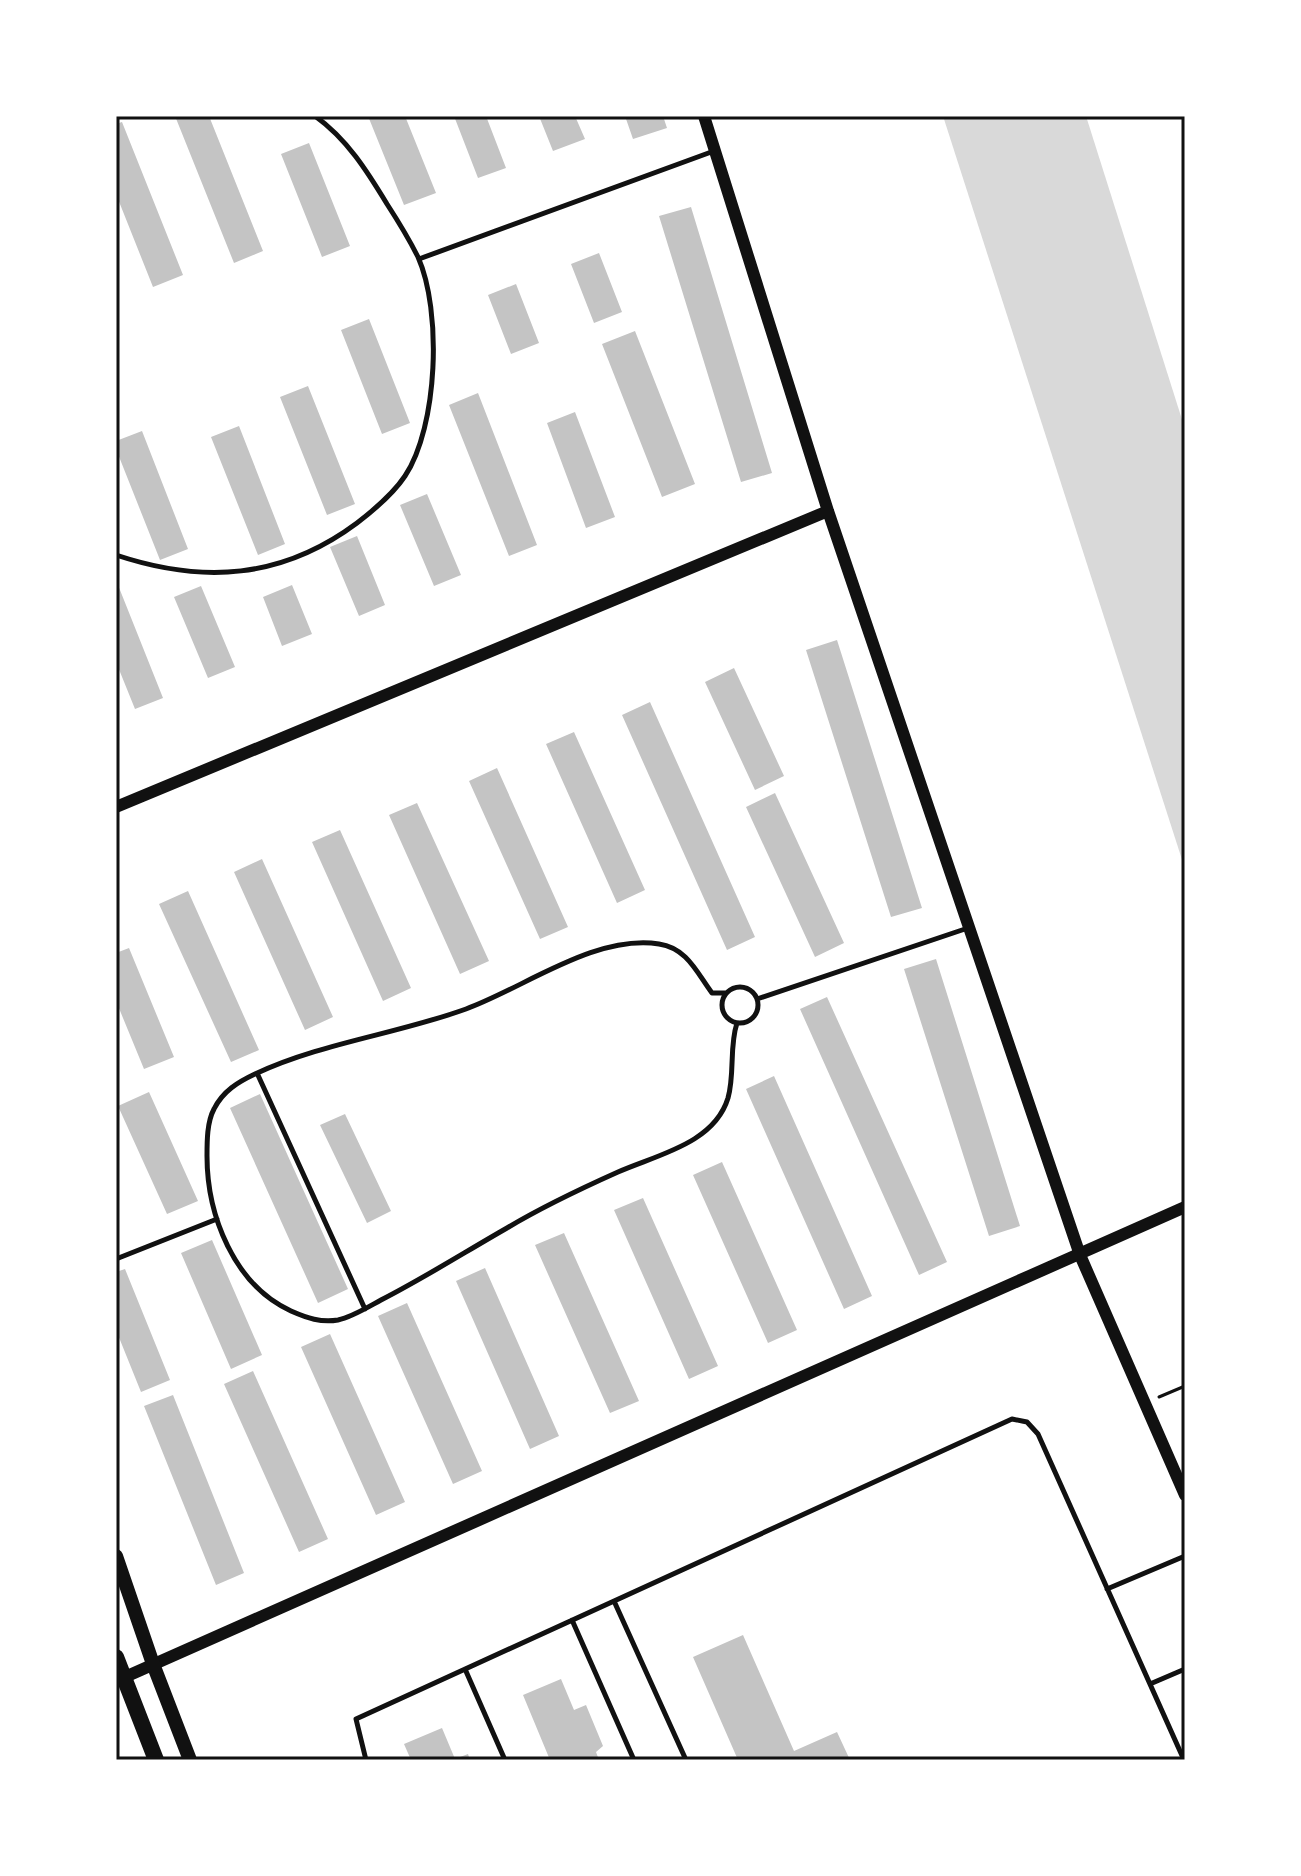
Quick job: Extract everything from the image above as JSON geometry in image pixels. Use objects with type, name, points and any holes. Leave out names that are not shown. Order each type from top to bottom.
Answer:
[{"type":"main road","points":[[116,1556],[190,1760]]},
{"type":"main road","points":[[116,1657],[120,1680],[156,1760]]},
{"type":"street","points":[[704,116],[828,511],[1080,1255],[1185,1495]]},
{"type":"street","points":[[116,807],[828,511]]},
{"type":"street","points":[[120,1680],[1185,1207]]},
{"type":"lane","points":[[116,555],[154,568],[201,574],[248,571],[293,559],[336,539],[374,510],[405,475],[425,427],[433,379],[430,310],[419,259],[365,168],[337,132],[315,116]]},
{"type":"lane","points":[[419,259],[715,150]]},
{"type":"lane","points":[[757,999],[969,928]]},
{"type":"lane","points":[[726,993],[722,1002],[723,1011],[729,1019],[737,1023],[754,1017],[758,1008],[752,991],[743,987],[726,993],[712,993],[683,952],[662,944],[617,945],[466,1009],[257,1073],[230,1087],[213,1109],[207,1137],[207,1175],[217,1219],[238,1263],[263,1292],[286,1308],[313,1320],[339,1320],[365,1309],[531,1214],[617,1172],[686,1144],[713,1124],[728,1099],[733,1035],[737,1023]]},
{"type":"lane","points":[[257,1073],[365,1309]]},
{"type":"lane","points":[[116,1259],[217,1219]]},
{"type":"lane","points":[[366,1760],[356,1719],[1012,1419],[1027,1422],[1038,1434],[1184,1760]]},
{"type":"lane","points":[[1107,1589],[1185,1556]]},
{"type":"lane","points":[[614,1601],[686,1760]]},
{"type":"lane","points":[[572,1620],[634,1760]]},
{"type":"lane","points":[[465,1669],[505,1760]]},
{"type":"lane","points":[[1150,1684],[1185,1669]]},
{"type":"path","points":[[1145,1403],[1185,1386]]},
{"type":"shaded area","points":[[943,116],[1086,116],[1185,429],[1185,869]]},
{"type":"building","points":[[175,116],[209,116],[263,251],[234,263]]},
{"type":"building","points":[[368,116],[405,116],[436,193],[404,205]]},
{"type":"building","points":[[454,116],[486,116],[506,168],[478,178]]},
{"type":"building","points":[[539,116],[575,116],[585,139],[553,151]]},
{"type":"building","points":[[625,116],[663,116],[667,128],[633,139]]},
{"type":"building","points":[[122,122],[183,275],[153,287],[116,194],[116,124]]},
{"type":"building","points":[[309,143],[350,246],[322,257],[281,154]]},
{"type":"building","points":[[691,207],[772,473],[741,482],[659,216]]},
{"type":"building","points":[[599,253],[622,312],[594,323],[571,264]]},
{"type":"building","points":[[516,284],[539,343],[511,354],[488,295]]},
{"type":"building","points":[[369,319],[410,423],[382,434],[341,330]]},
{"type":"building","points":[[635,331],[695,484],[662,497],[602,344]]},
{"type":"building","points":[[308,386],[355,504],[327,515],[280,397]]},
{"type":"building","points":[[478,393],[537,545],[509,556],[449,405]]},
{"type":"building","points":[[575,412],[615,517],[586,528],[547,423]]},
{"type":"building","points":[[239,426],[285,544],[258,555],[211,437]]},
{"type":"building","points":[[142,431],[188,549],[160,560],[116,449],[116,441]]},
{"type":"building","points":[[427,494],[461,575],[434,586],[400,505]]},
{"type":"building","points":[[357,536],[385,605],[359,616],[330,547]]},
{"type":"building","points":[[116,580],[163,698],[135,709],[116,662]]},
{"type":"building","points":[[292,585],[312,634],[282,646],[263,597]]},
{"type":"building","points":[[201,586],[235,667],[208,678],[174,597]]},
{"type":"building","points":[[837,640],[922,908],[891,917],[806,650]]},
{"type":"building","points":[[734,668],[784,776],[755,790],[705,682]]},
{"type":"building","points":[[650,702],[755,937],[727,950],[622,715]]},
{"type":"building","points":[[574,732],[645,890],[617,903],[546,744]]},
{"type":"building","points":[[497,768],[568,927],[540,939],[469,781]]},
{"type":"building","points":[[775,793],[844,943],[815,957],[746,807]]},
{"type":"building","points":[[417,803],[489,961],[460,974],[389,815]]},
{"type":"building","points":[[340,830],[411,988],[383,1001],[312,842]]},
{"type":"building","points":[[262,859],[333,1017],[305,1030],[234,872]]},
{"type":"building","points":[[188,891],[259,1050],[231,1062],[159,904]]},
{"type":"building","points":[[129,948],[174,1057],[144,1069],[116,1001],[116,953]]},
{"type":"building","points":[[936,959],[1020,1226],[989,1236],[904,969]]},
{"type":"building","points":[[827,997],[947,1262],[919,1275],[800,1009]]},
{"type":"building","points":[[774,1076],[872,1296],[844,1309],[746,1089]]},
{"type":"building","points":[[149,1092],[198,1201],[167,1214],[118,1106]]},
{"type":"building","points":[[260,1094],[348,1289],[318,1303],[230,1108]]},
{"type":"building","points":[[345,1114],[391,1211],[367,1223],[320,1125]]},
{"type":"building","points":[[722,1162],[797,1330],[768,1343],[693,1175]]},
{"type":"building","points":[[643,1198],[718,1366],[689,1379],[614,1210]]},
{"type":"building","points":[[564,1233],[639,1401],[610,1413],[535,1245]]},
{"type":"building","points":[[212,1240],[262,1355],[231,1369],[181,1253]]},
{"type":"building","points":[[485,1268],[559,1436],[530,1449],[456,1281]]},
{"type":"building","points":[[125,1269],[170,1380],[141,1392],[116,1330],[116,1272]]},
{"type":"building","points":[[407,1303],[482,1471],[453,1484],[378,1316]]},
{"type":"building","points":[[330,1334],[405,1502],[376,1515],[301,1347]]},
{"type":"building","points":[[253,1371],[328,1539],[299,1552],[224,1384]]},
{"type":"building","points":[[173,1395],[244,1573],[216,1585],[144,1406]]},
{"type":"building","points":[[743,1635],[794,1751],[837,1732],[850,1760],[738,1760],[693,1657]]},
{"type":"building","points":[[561,1679],[574,1710],[586,1705],[603,1746],[596,1752],[599,1760],[550,1760],[523,1695]]},
{"type":"building","points":[[442,1728],[455,1759],[468,1754],[470,1760],[411,1760],[404,1744]]}]
